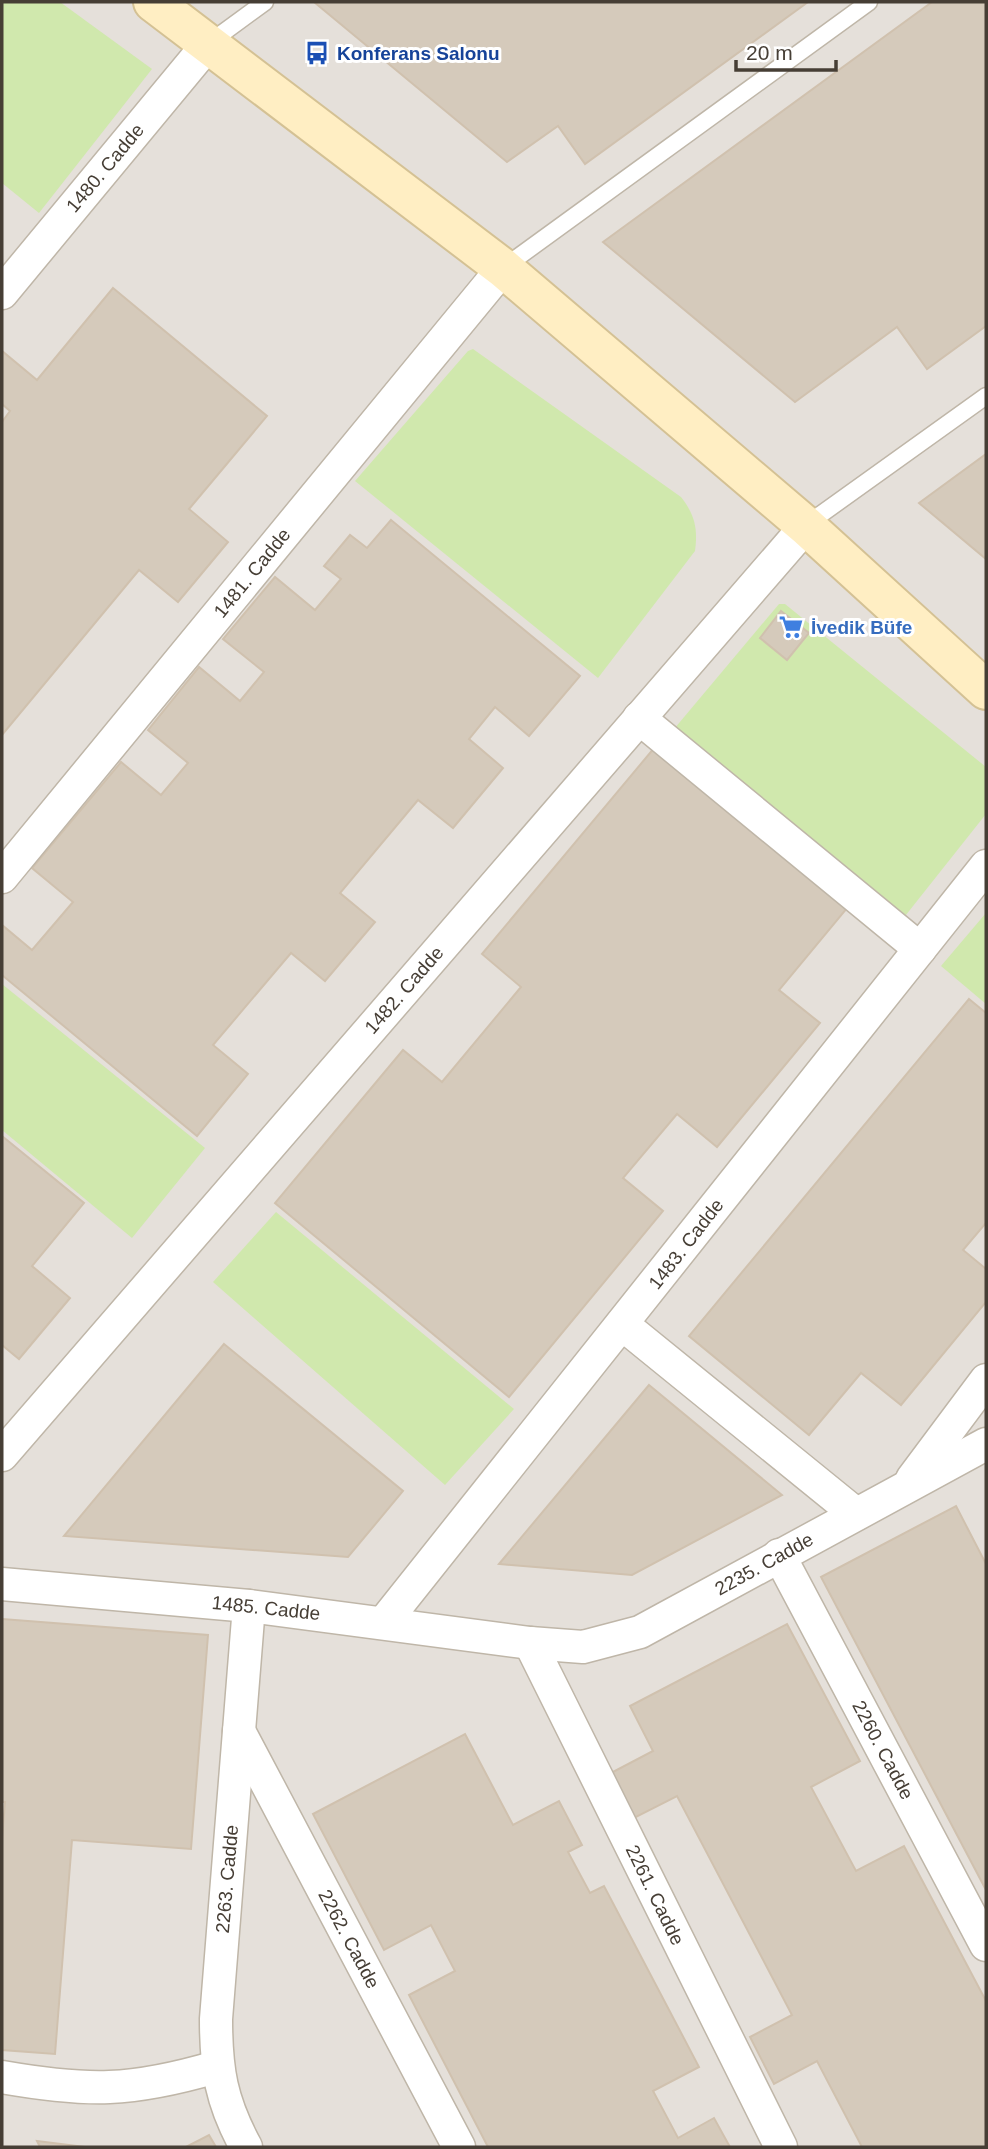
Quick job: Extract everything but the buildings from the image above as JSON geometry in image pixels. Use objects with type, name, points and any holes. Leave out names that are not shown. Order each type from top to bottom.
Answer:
[{"type":"street","points":[[153,2],[503,268],[806,526],[986,690]]},
{"type":"street","name":"1480. Cadde","points":[[2,293],[209,43]]},
{"type":"street","name":"1481. Cadde","points":[[2,877],[503,268]]},
{"type":"street","name":"1482. Cadde","points":[[2,1455],[806,526]]},
{"type":"street","points":[[639,718],[920,949]]},
{"type":"street","name":"1483. Cadde","points":[[385,1621],[986,866]]},
{"type":"street","points":[[622,1324],[856,1514]]},
{"type":"street","points":[[906,1487],[986,1380]]},
{"type":"street","name":"2235. Cadde","points":[[530,1643],[583,1647],[640,1632],[986,1444]]},
{"type":"street","name":"2260. Cadde","points":[[779,1555],[986,1945]]},
{"type":"street","name":"1485. Cadde","points":[[2,1584],[385,1621],[530,1643]]},
{"type":"street","name":"2263. Cadde","points":[[246,2147],[222,2096],[216,2067],[216,2019],[249,1606]]},
{"type":"street","name":"2261. Cadde","points":[[530,1643],[781,2147]]},
{"type":"street","name":"2262. Cadde","points":[[239,1731],[459,2147]]},
{"type":"street","points":[[2,2077],[52,2085],[124,2088],[165,2082],[216,2067]]},
{"type":"lane","points":[[209,43],[265,2]]},
{"type":"lane","points":[[503,268],[869,2]]},
{"type":"lane","points":[[806,526],[986,396]]},
{"type":"shaded area","points":[[2,2],[986,2],[986,2147],[2,2147]]},
{"type":"green space","points":[[2,2],[60,2],[152,69],[39,213],[2,183]]},
{"type":"green space","points":[[473,349],[681,497],[690,510],[696,529],[695,551],[598,678],[355,481],[468,351]]},
{"type":"green space","points":[[779,604],[785,604],[986,767],[986,814],[898,925],[669,735]]},
{"type":"green space","points":[[986,913],[986,1004],[941,966]]},
{"type":"green space","points":[[2,984],[205,1148],[132,1238],[2,1130]]},
{"type":"green space","points":[[276,1212],[514,1409],[445,1485],[213,1282]]},
{"type":"place","name":"Konferans Salonu","points":[[317,53]]},
{"type":"place","name":"İvedik Büfe","points":[[791,627]]}]
